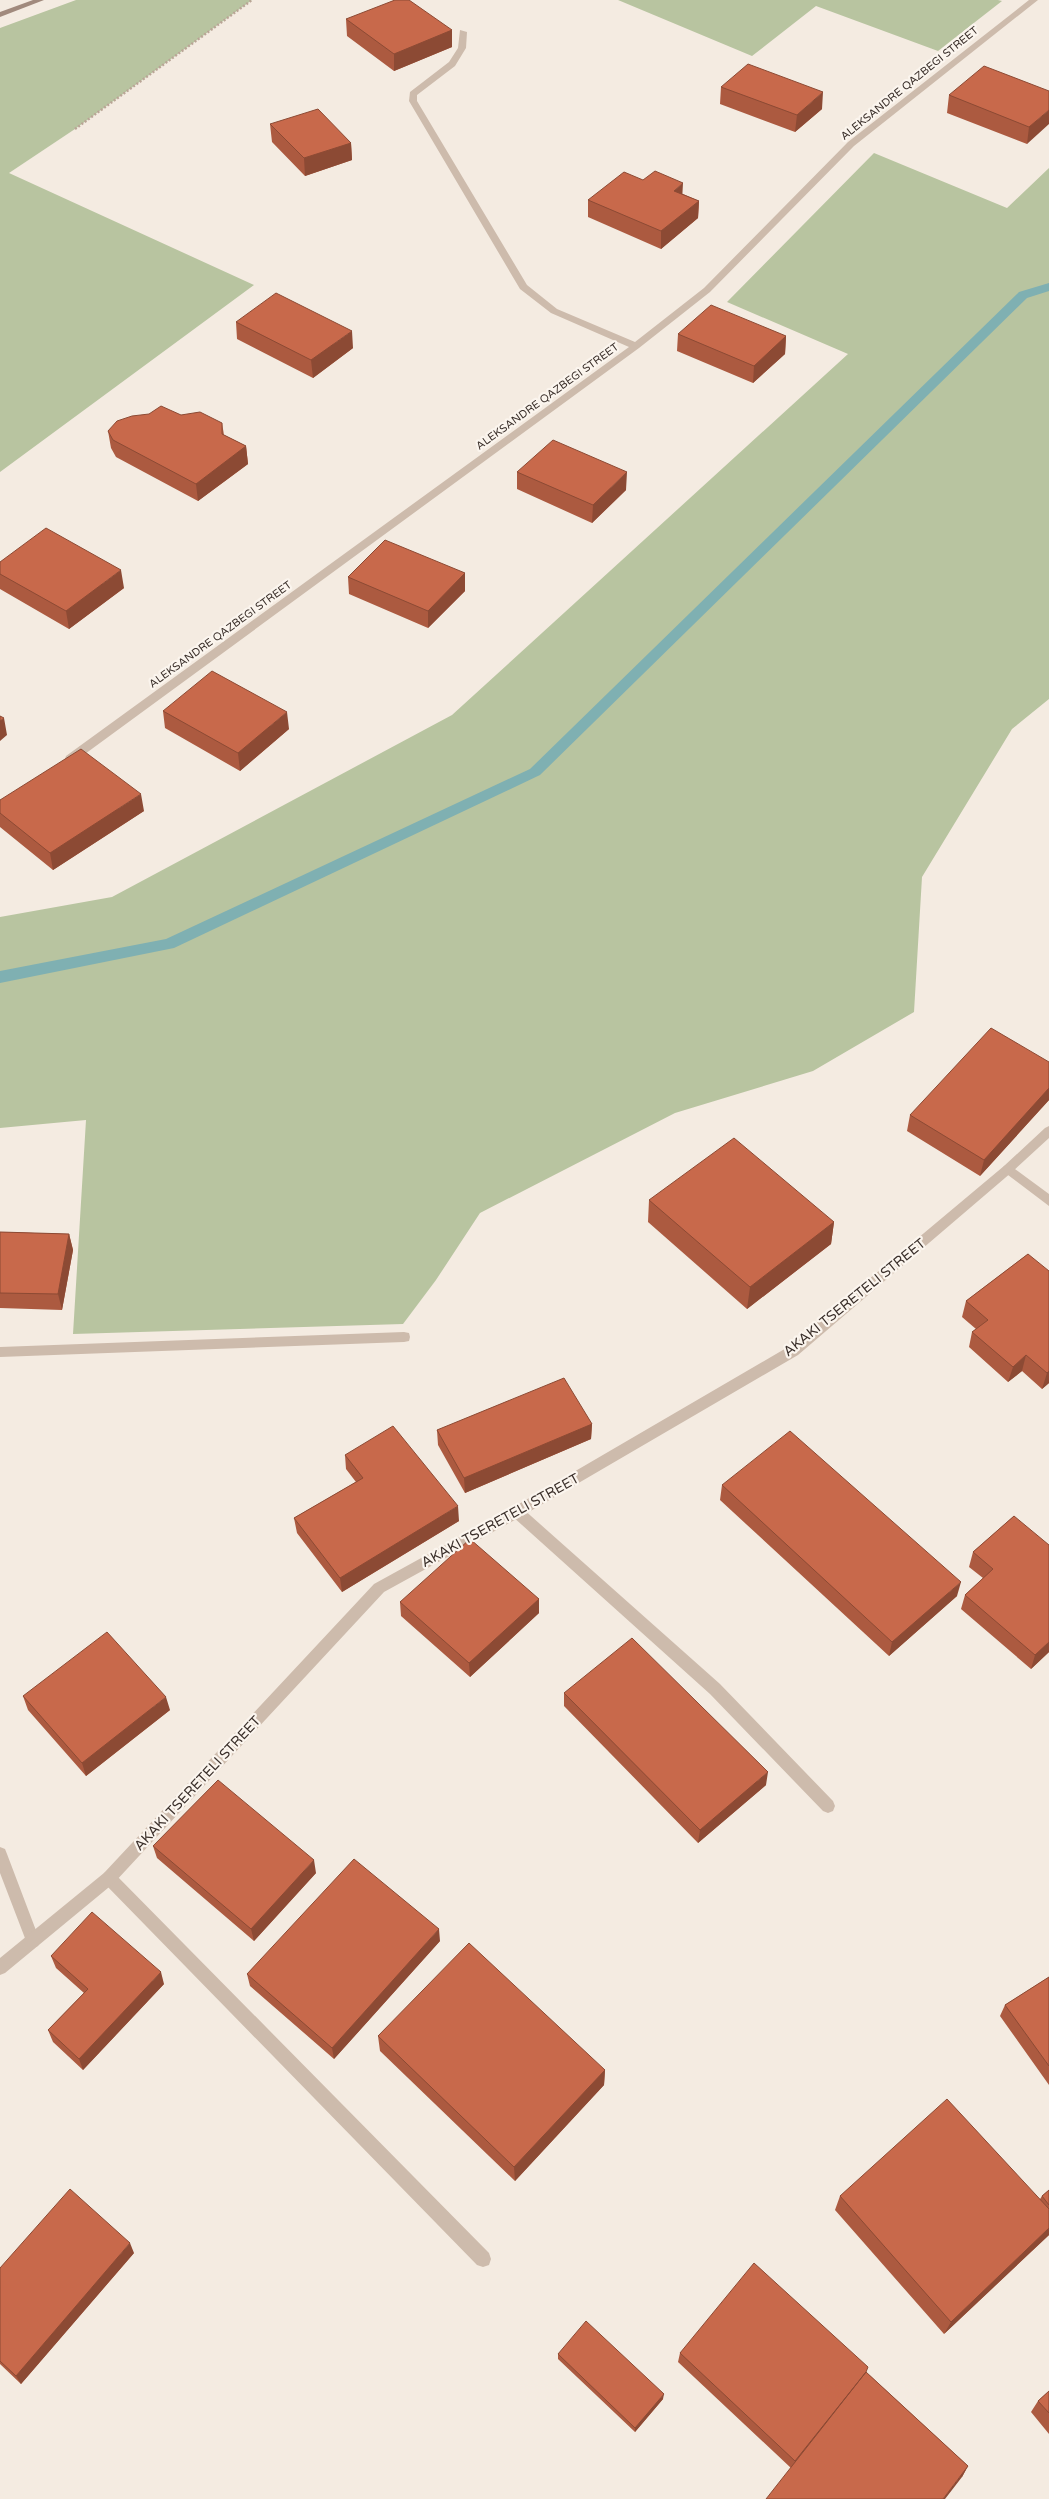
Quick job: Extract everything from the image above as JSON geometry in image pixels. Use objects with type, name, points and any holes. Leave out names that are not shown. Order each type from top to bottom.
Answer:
[{"type":"main road","points":[[0,15],[40,0]]},
{"type":"street","name":"ALEKSANDRE QAZBEGI STREET","points":[[61,765],[636,346],[707,290],[851,144],[1034,0]]},
{"type":"street","points":[[463,32],[462,48],[452,64],[413,94],[413,101],[523,287],[554,310],[636,346]]},
{"type":"street","name":"AKAKI TSERETELI STREET","points":[[0,1968],[109,1878],[379,1588],[476,1532],[518,1512],[793,1351],[1008,1170],[1049,1131]]},
{"type":"street","points":[[1008,1170],[1049,1201]]},
{"type":"street","points":[[0,1352],[404,1337]]},
{"type":"street","points":[[518,1512],[715,1689],[828,1806]]},
{"type":"street","points":[[0,1854],[32,1941]]},
{"type":"street","points":[[109,1878],[483,2259]]},
{"type":"path","points":[[75,129],[252,0]]},
{"type":"green space","points":[[76,0],[252,0],[75,129],[9,173],[254,285],[0,472],[0,28]]},
{"type":"green space","points":[[618,0],[1002,1],[938,51],[816,6],[752,56]]},
{"type":"green space","points":[[874,153],[1007,208],[1049,168],[1049,699],[1012,729],[922,877],[914,1012],[813,1071],[675,1113],[480,1213],[436,1280],[403,1324],[73,1334],[86,1120],[0,1128],[0,917],[112,897],[452,715],[848,354],[727,302]]},
{"type":"building","points":[[395,0],[409,0],[452,30],[394,54],[346,19]]},
{"type":"building","points":[[748,64],[823,92],[797,115],[721,87]]},
{"type":"building","points":[[984,66],[1049,91],[1049,110],[1029,127],[949,95]]},
{"type":"building","points":[[318,109],[351,143],[304,158],[270,124]]},
{"type":"building","points":[[655,171],[683,183],[674,191],[699,201],[661,231],[588,200],[624,172],[643,180]]},
{"type":"building","points":[[276,293],[352,331],[311,360],[236,322]]},
{"type":"building","points":[[711,305],[786,336],[754,366],[678,334]]},
{"type":"building","points":[[161,406],[181,415],[200,412],[222,423],[222,434],[246,446],[196,484],[113,440],[108,431],[117,421],[132,416],[149,414]]},
{"type":"building","points":[[553,440],[627,472],[593,505],[517,472]]},
{"type":"building","points":[[46,528],[121,570],[66,611],[0,574],[0,562]]},
{"type":"building","points":[[385,540],[465,573],[428,611],[348,577]]},
{"type":"building","points":[[212,671],[287,712],[238,753],[163,711]]},
{"type":"building","points":[[81,749],[141,794],[50,853],[0,813],[0,800]]},
{"type":"building","points":[[991,1028],[1049,1062],[1049,1088],[984,1160],[910,1115]]},
{"type":"building","points":[[734,1138],[834,1222],[750,1287],[649,1200]]},
{"type":"building","points":[[0,1232],[69,1234],[58,1294],[0,1293]]},
{"type":"building","points":[[1028,1254],[1049,1271],[1049,1371],[1047,1373],[1026,1355],[1013,1367],[972,1332],[988,1320],[966,1301]]},
{"type":"building","points":[[564,1378],[592,1424],[464,1478],[437,1430]]},
{"type":"building","points":[[393,1426],[458,1506],[340,1578],[294,1518],[363,1478],[345,1455]]},
{"type":"building","points":[[790,1431],[961,1582],[892,1642],[722,1485]]},
{"type":"building","points":[[1014,1516],[1049,1545],[1049,1642],[1035,1655],[965,1595],[993,1569],[973,1552]]},
{"type":"building","points":[[470,1539],[539,1599],[469,1663],[400,1602]]},
{"type":"building","points":[[107,1632],[166,1697],[82,1763],[23,1696]]},
{"type":"building","points":[[632,1638],[768,1772],[700,1830],[564,1693]]},
{"type":"building","points":[[218,1780],[314,1860],[251,1929],[153,1846]]},
{"type":"building","points":[[354,1859],[439,1929],[332,2048],[247,1974]]},
{"type":"building","points":[[92,1912],[161,1972],[79,2059],[48,2030],[88,1989],[51,1956]]},
{"type":"building","points":[[469,1943],[605,2070],[514,2167],[378,2036]]},
{"type":"building","points":[[1049,1977],[1049,2066],[1005,2005]]},
{"type":"building","points":[[947,2099],[1049,2209],[1049,2228],[951,2322],[840,2196]]},
{"type":"building","points":[[70,2189],[130,2243],[16,2376],[0,2361],[0,2268]]},
{"type":"building","points":[[1049,2190],[1049,2205],[1042,2196]]},
{"type":"building","points":[[754,2263],[868,2367],[795,2461],[680,2353]]},
{"type":"building","points":[[586,2321],[664,2394],[635,2428],[558,2354]]},
{"type":"building","points":[[866,2372],[968,2466],[943,2499],[766,2499]]},
{"type":"building","points":[[1049,2391],[1049,2413],[1038,2401]]},
{"type":"waterway","points":[[0,977],[169,944],[535,772],[1023,295],[1049,287]]}]
